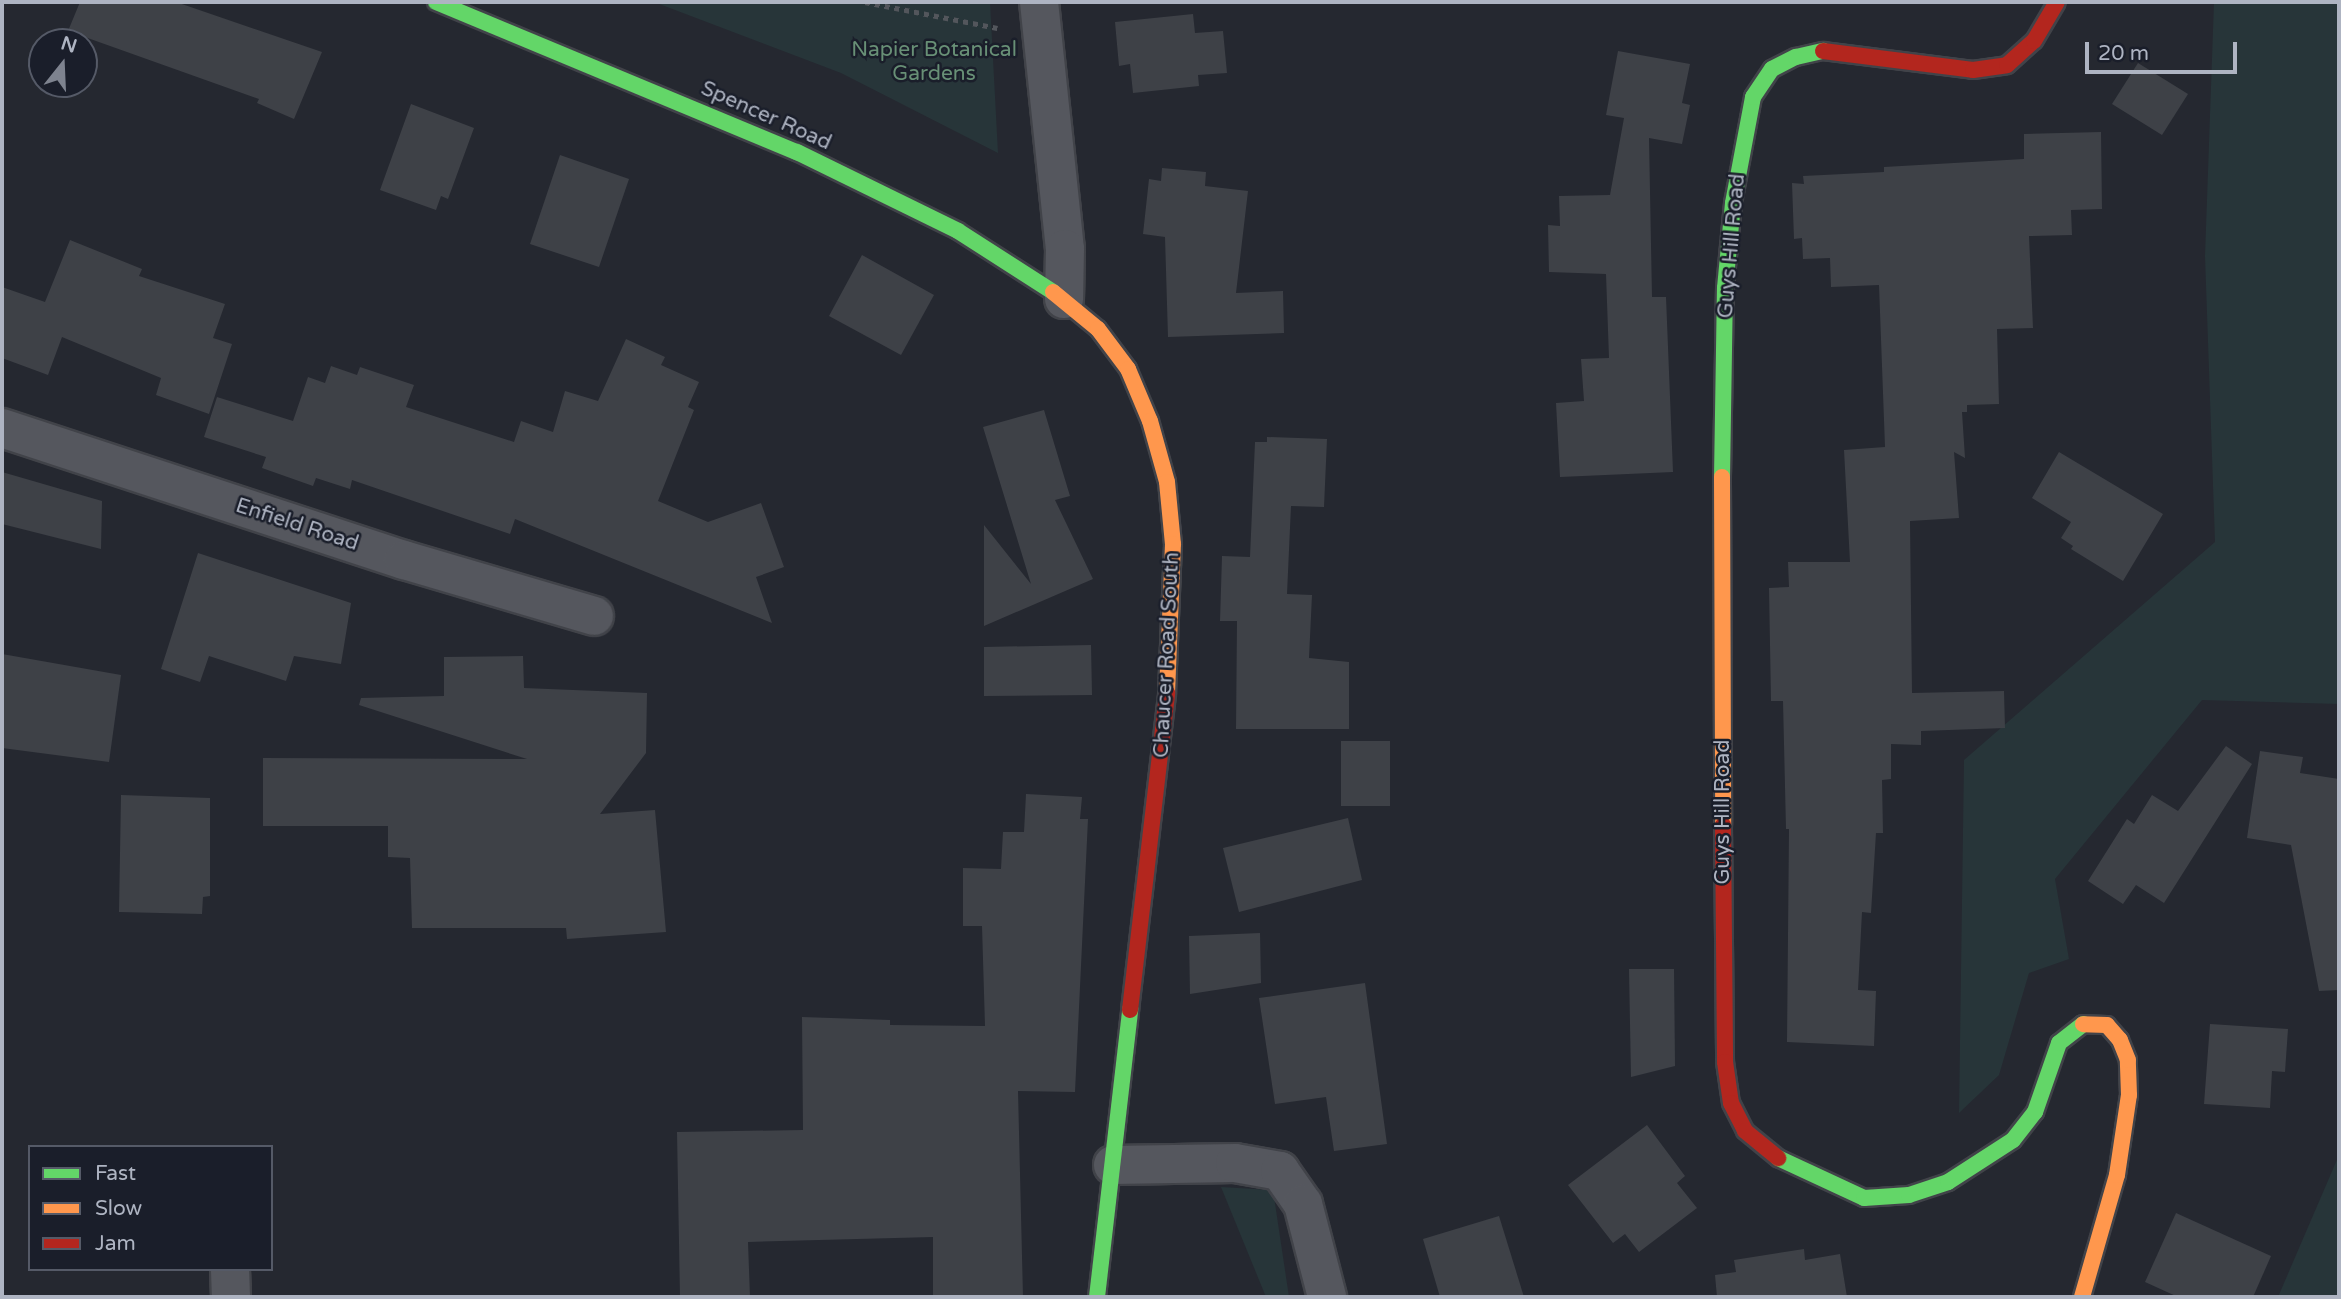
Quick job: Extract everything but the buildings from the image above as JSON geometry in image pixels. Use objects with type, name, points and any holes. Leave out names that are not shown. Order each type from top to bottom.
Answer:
[{"type":"street","name":"Spencer Road","points":[[436,2],[709,113],[870,187],[958,231],[1064,299]]},
{"type":"street","name":"Guys Hill Road","points":[[2057,2],[2034,41],[2007,65],[1973,70],[1830,50],[1796,57],[1772,69],[1753,97],[1733,204],[1725,288],[1721,542],[1725,1062],[1731,1103],[1745,1130],[1764,1149],[1793,1168],[1864,1198],[1909,1195],[1948,1182],[2013,1140],[2035,1112],[2059,1043],[2082,1024],[2107,1025],[2120,1040],[2128,1060],[2129,1095],[2116,1175],[2082,1297]]},
{"type":"street","points":[[1039,19],[1065,249],[1064,299]]},
{"type":"street","name":"Chaucer Road South","points":[[1064,299],[1098,329],[1128,369],[1150,421],[1167,482],[1173,544],[1170,670],[1158,793],[1097,1297]]},
{"type":"street","name":"Enfield Road","points":[[2,428],[404,560],[594,616]]},
{"type":"street","points":[[1113,1165],[1236,1163],[1280,1171],[1303,1204],[1327,1297]]},
{"type":"street","points":[[230,1271],[231,1297]]},
{"type":"path","points":[[865,2],[1039,19]]},
{"type":"green space","name":"Napier Botanical Gardens","points":[[654,2],[990,2],[998,153],[841,73]]},
{"type":"green space","points":[[2214,2],[2339,2],[2339,704],[2202,700],[2055,879],[2069,959],[2029,973],[1999,1075],[1959,1113],[1964,760],[2215,542],[2205,256]]},
{"type":"green space","points":[[2339,1155],[2338,1297],[2278,1297]]},
{"type":"green space","points":[[1221,1187],[1273,1190],[1289,1297],[1266,1297]]},
{"type":"traffic: fast","points":[[436,2],[797,152],[958,231],[1053,292]]},
{"type":"traffic: fast","points":[[1722,477],[1725,288],[1733,203],[1753,97],[1772,69],[1796,57],[1823,51]]},
{"type":"traffic: fast","points":[[1097,1297],[1130,1010]]},
{"type":"traffic: fast","points":[[1778,1158],[1864,1198],[1909,1195],[1948,1182],[2013,1140],[2035,1112],[2059,1043],[2083,1024]]},
{"type":"traffic: slow","points":[[1053,292],[1098,329],[1128,369],[1150,421],[1167,482],[1173,544],[1167,693]]},
{"type":"traffic: slow","points":[[1722,477],[1723,825]]},
{"type":"traffic: slow","points":[[2082,1297],[2117,1175],[2129,1095],[2128,1060],[2120,1040],[2107,1025],[2083,1024]]},
{"type":"traffic: jam","points":[[1823,51],[1973,70],[2007,65],[2034,41],[2057,2]]},
{"type":"traffic: jam","points":[[1130,1010],[1167,693]]},
{"type":"traffic: jam","points":[[1723,825],[1725,1062],[1731,1103],[1745,1131],[1778,1158]]}]
